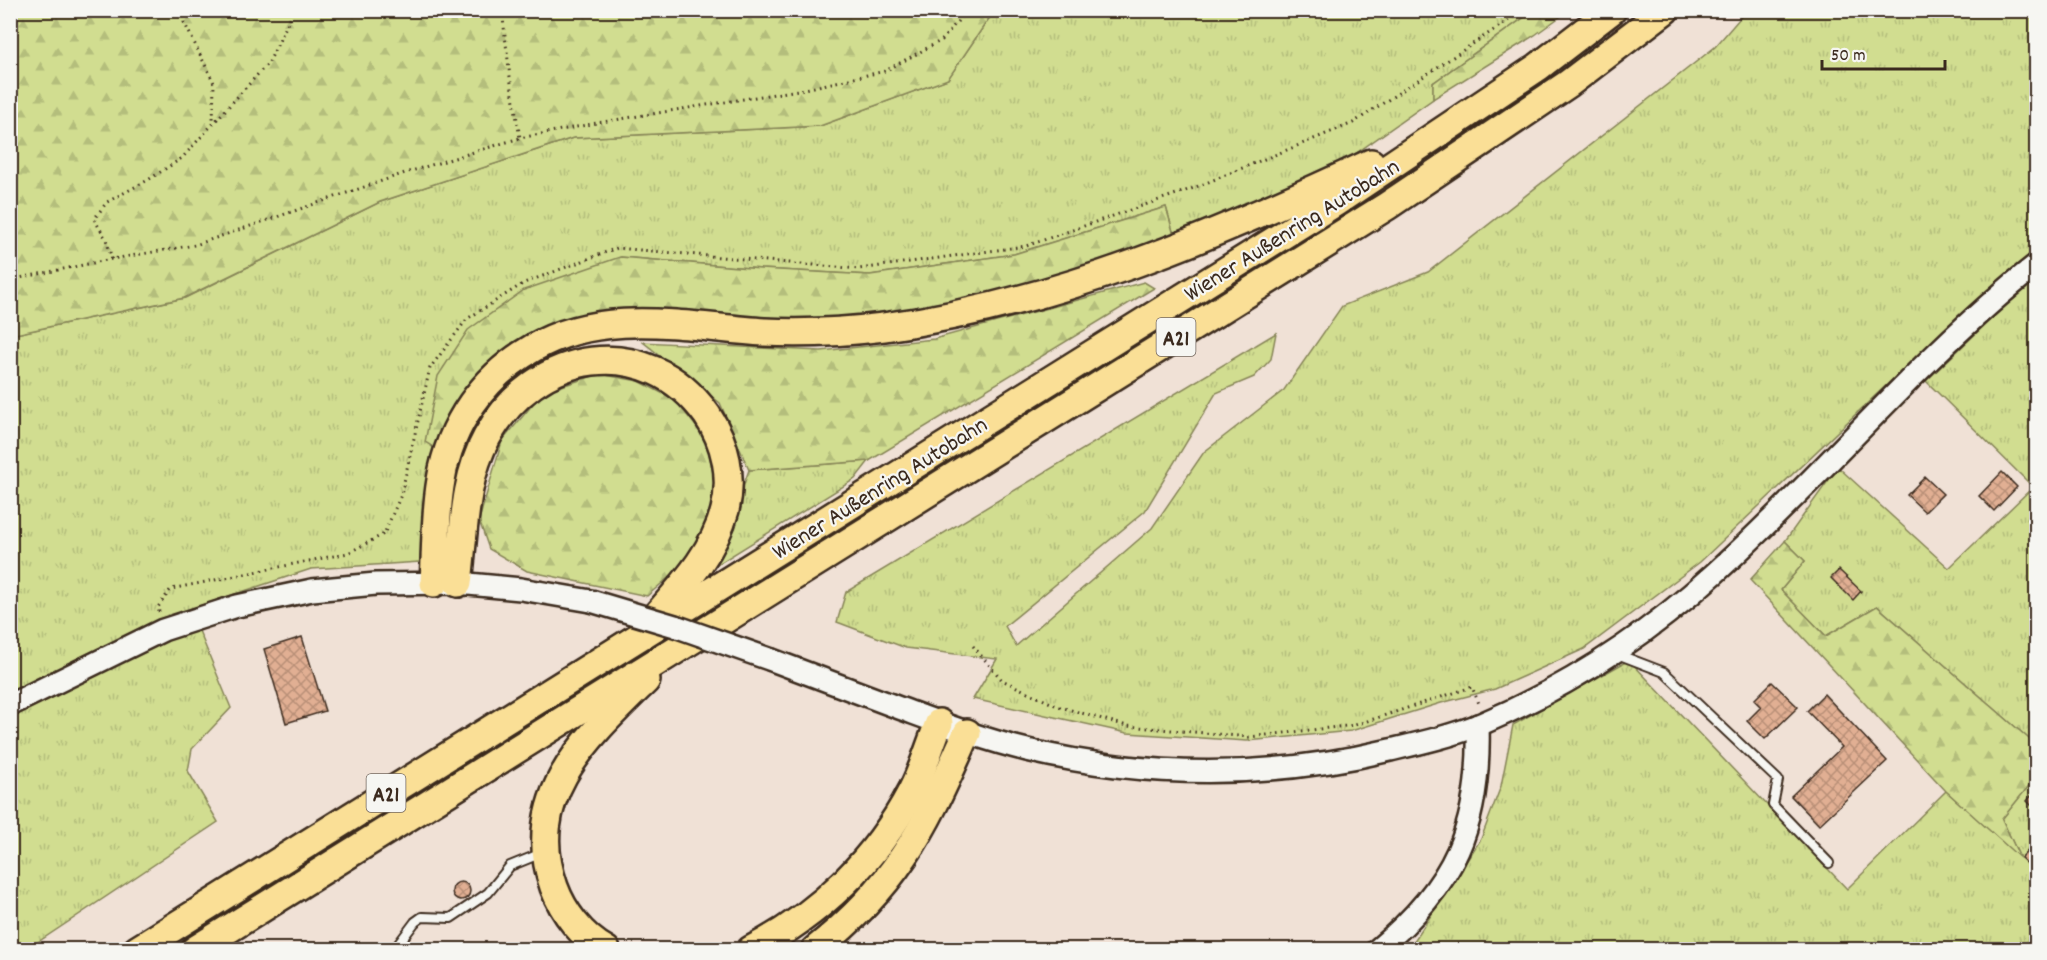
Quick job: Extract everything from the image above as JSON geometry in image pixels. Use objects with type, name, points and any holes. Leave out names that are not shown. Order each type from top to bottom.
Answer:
[{"type":"highway","name":"Wiener Außenring Autobahn","points":[[137,950],[1326,209],[1459,122],[1538,67],[1612,10]]},
{"type":"highway","name":"Wiener Außenring Autobahn","points":[[195,950],[1387,206],[1568,84],[1665,10]]},
{"type":"highway","points":[[446,583],[440,481],[446,454],[467,410],[480,392],[504,368],[534,347],[587,328],[618,324],[655,323],[774,332],[850,331],[930,319],[1003,304],[1085,280],[1188,244],[1305,194],[1459,122]]},
{"type":"highway","points":[[446,583],[476,463],[486,438],[514,399],[533,383],[575,363],[599,360],[645,366],[686,389],[713,424],[722,442],[729,487],[719,527],[704,557],[687,582],[636,638]]},
{"type":"highway","points":[[606,950],[582,931],[568,914],[553,884],[546,851],[545,827],[561,778],[576,754],[597,729],[678,650]]},
{"type":"highway","points":[[751,950],[772,939],[822,904],[874,850],[893,824],[913,788],[939,723]]},
{"type":"highway","points":[[815,950],[858,912],[904,857],[941,791],[967,733]]},
{"type":"main road","points":[[10,705],[163,630],[237,606],[312,590],[376,584],[446,583],[521,589],[591,601],[675,626],[772,660],[967,733],[1024,750],[1070,760],[1126,769],[1244,772],[1309,767],[1364,757],[1426,742],[1478,725],[1564,683],[1613,652],[1684,600],[1714,574],[1895,393],[1998,295],[2037,265]]},
{"type":"main road","points":[[1377,950],[1400,931],[1423,906],[1446,875],[1461,849],[1476,790],[1479,756],[1478,725]]},
{"type":"lane","points":[[1613,652],[1664,672],[1778,780],[1773,805],[1829,863]]},
{"type":"lane","points":[[394,950],[415,922],[422,917],[451,918],[488,893],[510,866],[546,851]]},
{"type":"path","points":[[185,10],[184,22],[214,83],[213,123]]},
{"type":"path","points":[[112,259],[106,239],[94,219],[107,202],[182,158],[269,62],[294,10]]},
{"type":"path","points":[[501,10],[520,138]]},
{"type":"path","points":[[10,280],[195,245],[394,177],[520,138],[602,122],[805,89],[885,71],[942,40],[967,10]]},
{"type":"path","points":[[163,630],[158,607],[171,589],[348,553],[384,534],[401,495],[430,368],[467,319],[524,283],[617,248],[859,269],[1026,246],[1191,189],[1353,123],[1524,10]]},
{"type":"path","points":[[973,646],[1002,680],[1056,706],[1127,726],[1249,737],[1355,725],[1472,687],[1481,704],[1478,725]]},
{"type":"path","points":[[2022,950],[2037,931]]},
{"type":"green space","points":[[10,11],[994,11],[948,79],[820,126],[573,138],[380,202],[184,298],[11,335]]},
{"type":"green space","points":[[994,11],[1533,11],[1433,83],[1433,99],[1335,168],[1174,235],[1166,207],[1014,254],[870,275],[761,269],[621,257],[436,449],[420,562],[311,569],[190,609],[231,708],[192,749],[188,771],[218,822],[26,950],[10,949],[10,335],[185,298],[380,202],[573,138],[820,126],[948,79]]},
{"type":"green space","points":[[1533,11],[1568,11],[1535,35],[1433,99],[1433,83]]},
{"type":"green space","points":[[1746,11],[2036,11],[2036,251],[1935,339],[1700,562],[1584,649],[1495,689],[1351,731],[1247,741],[1127,733],[973,699],[997,659],[906,648],[837,622],[846,592],[1276,333],[1271,359],[1254,377],[1216,393],[1145,511],[1005,626],[1016,646],[1152,528],[1204,452],[1284,390],[1342,306],[1428,272],[1715,47]]},
{"type":"green space","points":[[1166,207],[1174,235],[1116,262],[1011,293],[835,324],[544,332],[436,449],[425,442],[438,376],[468,330],[524,290],[620,257],[761,269],[870,275],[1014,254]]},
{"type":"green space","points":[[2036,279],[2036,745],[1877,606],[1826,636],[1781,590],[1805,561],[1785,541],[1838,467],[1949,568],[2033,487],[1926,381]]},
{"type":"green space","points":[[1144,282],[1154,288],[869,461],[749,470],[720,403],[643,342],[821,351],[934,339]]},
{"type":"green space","points":[[599,374],[639,381],[675,400],[706,439],[715,482],[707,524],[681,567],[647,596],[527,571],[489,549],[479,520],[502,441],[543,392]]},
{"type":"green space","points":[[869,461],[855,479],[715,566],[749,470]]},
{"type":"green space","points":[[1785,541],[1805,561],[1781,590],[1826,636],[1877,606],[2036,745],[2036,777],[2002,819],[2020,858],[1946,791],[1750,580]]},
{"type":"green space","points":[[1629,660],[1847,889],[1946,791],[2019,856],[2002,819],[2036,777],[2036,949],[1422,950],[1414,941],[1481,839],[1501,786],[1513,725]]},
{"type":"building","points":[[2002,472],[2017,487],[1994,511],[1979,496]]},
{"type":"building","points":[[1925,477],[1943,494],[1925,512],[1907,495]]},
{"type":"building","points":[[1839,570],[1861,591],[1853,600],[1831,578]]},
{"type":"building","points":[[302,637],[325,711],[286,723],[264,649]]},
{"type":"building","points":[[1772,682],[1798,707],[1765,739],[1747,721],[1761,707],[1754,700]]},
{"type":"building","points":[[1824,694],[1887,761],[1819,825],[1791,796],[1842,747],[1807,711]]},
{"type":"building","points":[[2036,790],[2036,810],[2027,801]]},
{"type":"building","points":[[2032,846],[2036,850],[2036,872],[2021,858]]},
{"type":"building","points":[[461,882],[469,887],[470,891],[465,899],[461,900],[453,895],[452,891],[457,883]]}]
